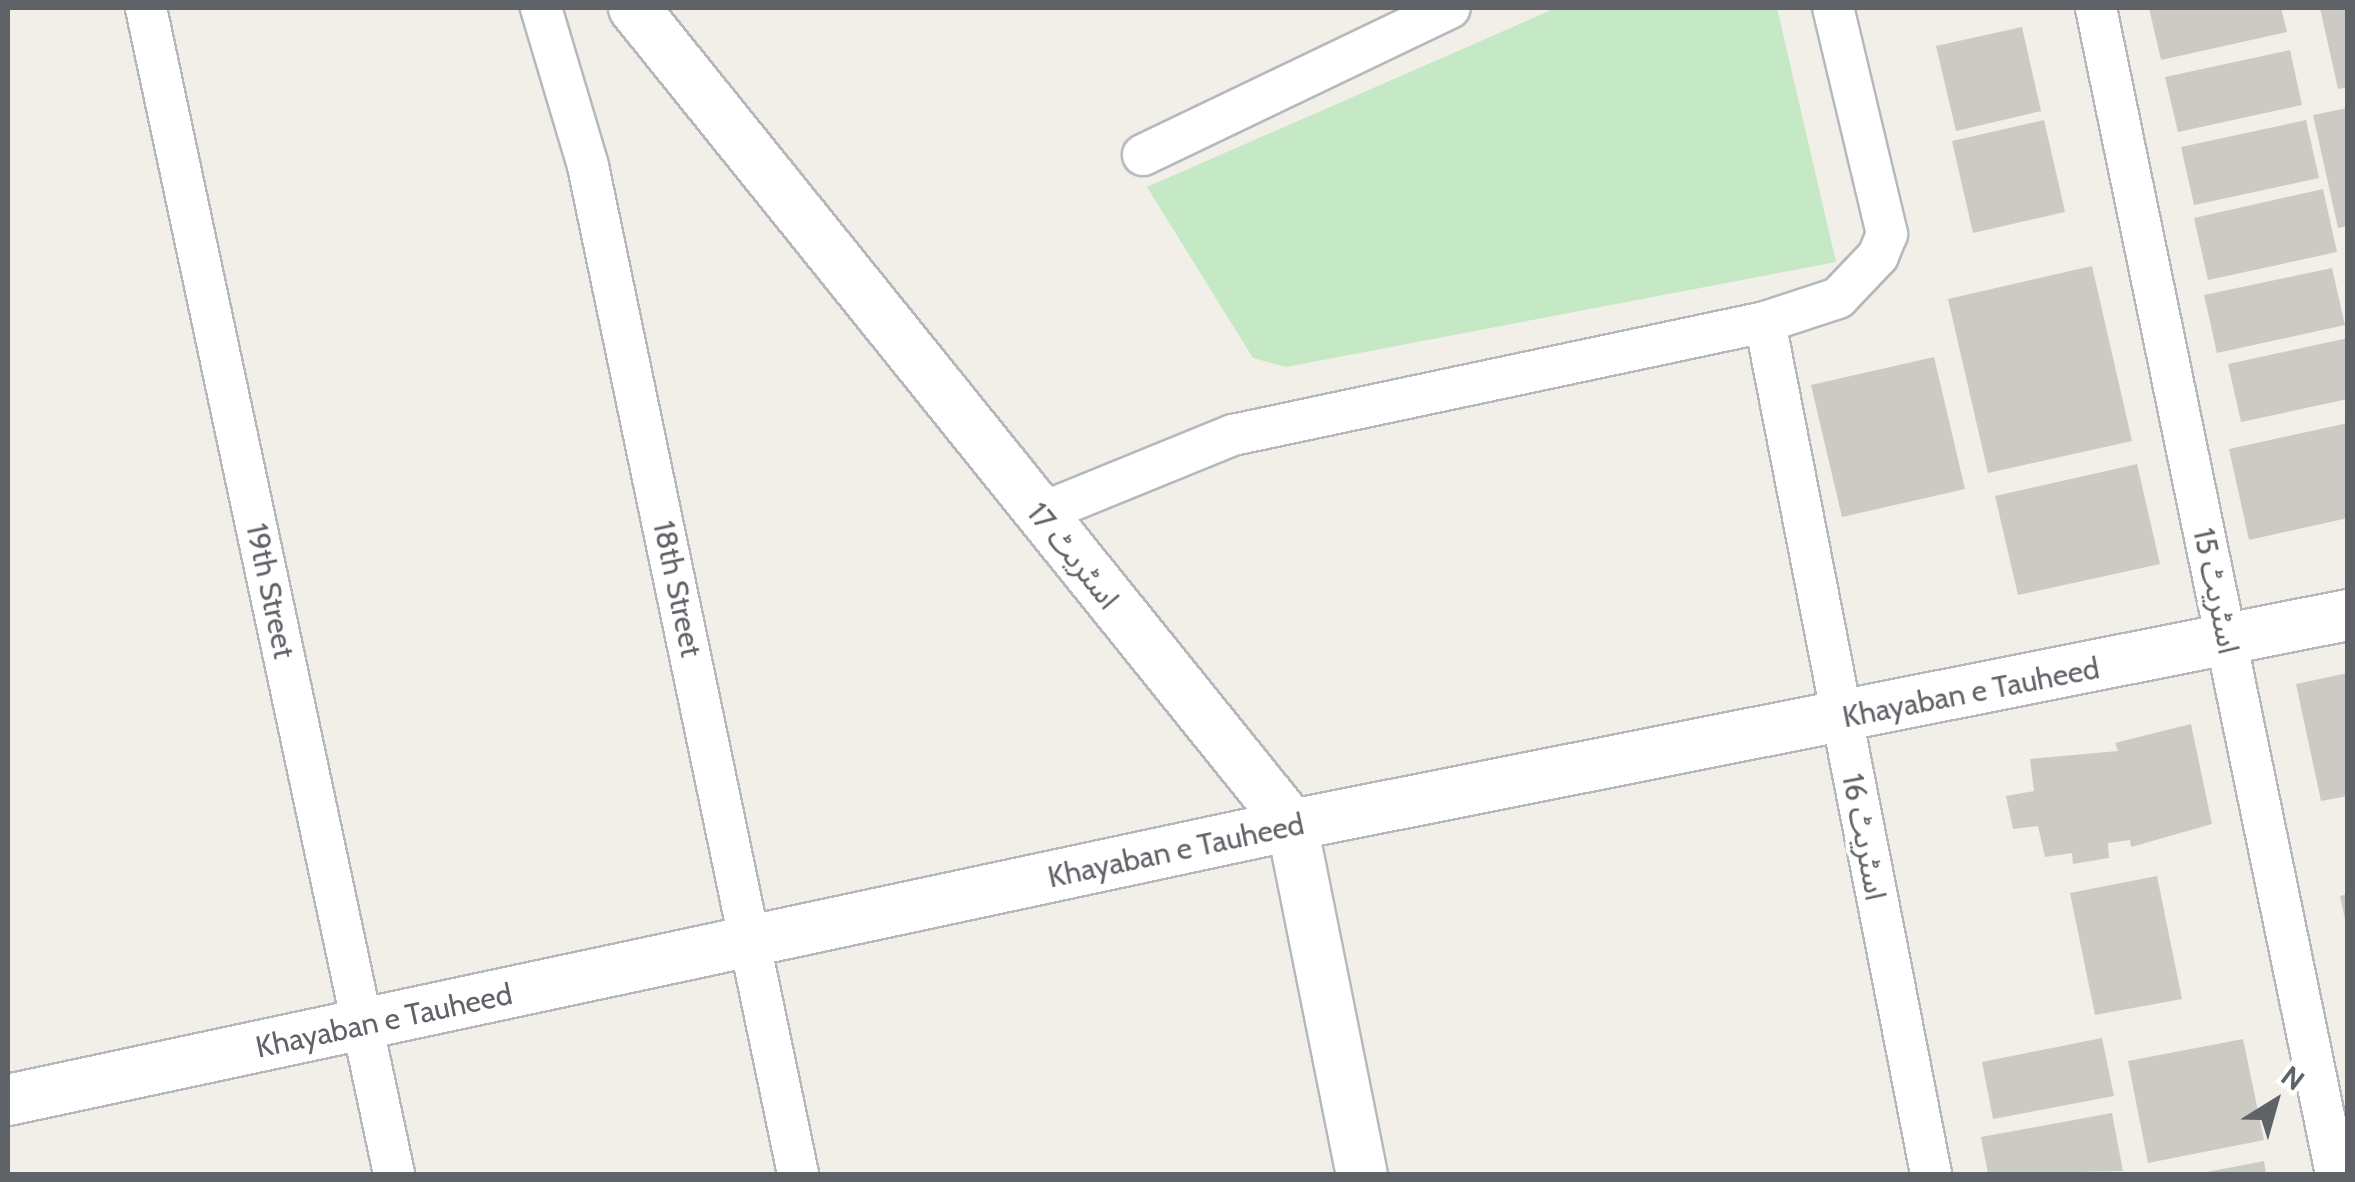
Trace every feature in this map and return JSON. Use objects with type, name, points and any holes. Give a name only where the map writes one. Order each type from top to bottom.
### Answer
[{"type":"street","name":"19th Street","points":[[146,8],[394,1174]]},
{"type":"street","name":"18th Street","points":[[541,8],[588,166],[798,1174]]},
{"type":"street","name":"اسٹریٹ 17","points":[[634,8],[1292,825],[1362,1174]]},
{"type":"street","points":[[1144,155],[1450,8]]},
{"type":"street","points":[[1038,514],[1233,434],[1765,322],[1838,298],[1878,256],[1886,234],[1833,8]]},
{"type":"street","name":"اسٹریٹ 15","points":[[2096,8],[2336,1174]]},
{"type":"street","name":"اسٹریٹ 16","points":[[1765,322],[1931,1174]]},
{"type":"street","name":"Khayaban e Tauheed","points":[[8,1100],[752,945],[1292,825],[1841,719],[2348,615]]},
{"type":"green space","points":[[1556,8],[1777,8],[1836,262],[1286,367],[1253,358],[1147,187]]},
{"type":"building","points":[[2149,8],[2281,8],[2287,32],[2161,60]]},
{"type":"building","points":[[2320,8],[2348,8],[2348,87],[2338,89]]},
{"type":"building","points":[[2022,27],[2041,111],[1956,131],[1936,46]]},
{"type":"building","points":[[2290,50],[2302,105],[2178,132],[2165,77]]},
{"type":"building","points":[[2348,108],[2348,226],[2338,228],[2313,115]]},
{"type":"building","points":[[2044,120],[2065,212],[1973,233],[1952,141]]},
{"type":"building","points":[[2306,120],[2319,178],[2194,205],[2181,147]]},
{"type":"building","points":[[2323,189],[2337,252],[2208,280],[2194,218]]},
{"type":"building","points":[[2092,266],[2132,441],[1988,473],[1948,299]]},
{"type":"building","points":[[2332,268],[2345,325],[2217,353],[2204,295]]},
{"type":"building","points":[[2348,338],[2348,399],[2241,422],[2228,364]]},
{"type":"building","points":[[1934,357],[1965,489],[1842,517],[1811,385]]},
{"type":"building","points":[[2348,423],[2348,518],[2249,540],[2229,449]]},
{"type":"building","points":[[2137,464],[2160,564],[2018,595],[1995,496]]},
{"type":"building","points":[[2348,673],[2348,796],[2321,801],[2296,684]]},
{"type":"building","points":[[2191,724],[2212,824],[2131,847],[2130,840],[2108,843],[2109,858],[2073,864],[2072,853],[2045,857],[2038,826],[2013,829],[2006,796],[2034,791],[2030,759],[2118,751],[2115,743]]},
{"type":"building","points":[[2157,876],[2182,999],[2095,1015],[2070,893]]},
{"type":"building","points":[[2348,894],[2348,924],[2346,924],[2340,896]]},
{"type":"building","points":[[2102,1038],[2114,1096],[1993,1119],[1982,1062]]},
{"type":"building","points":[[2243,1039],[2264,1140],[2148,1163],[2128,1061]]},
{"type":"building","points":[[2112,1113],[2123,1171],[1988,1174],[1981,1137]]},
{"type":"building","points":[[2264,1161],[2266,1174],[2202,1174],[2202,1173]]}]
